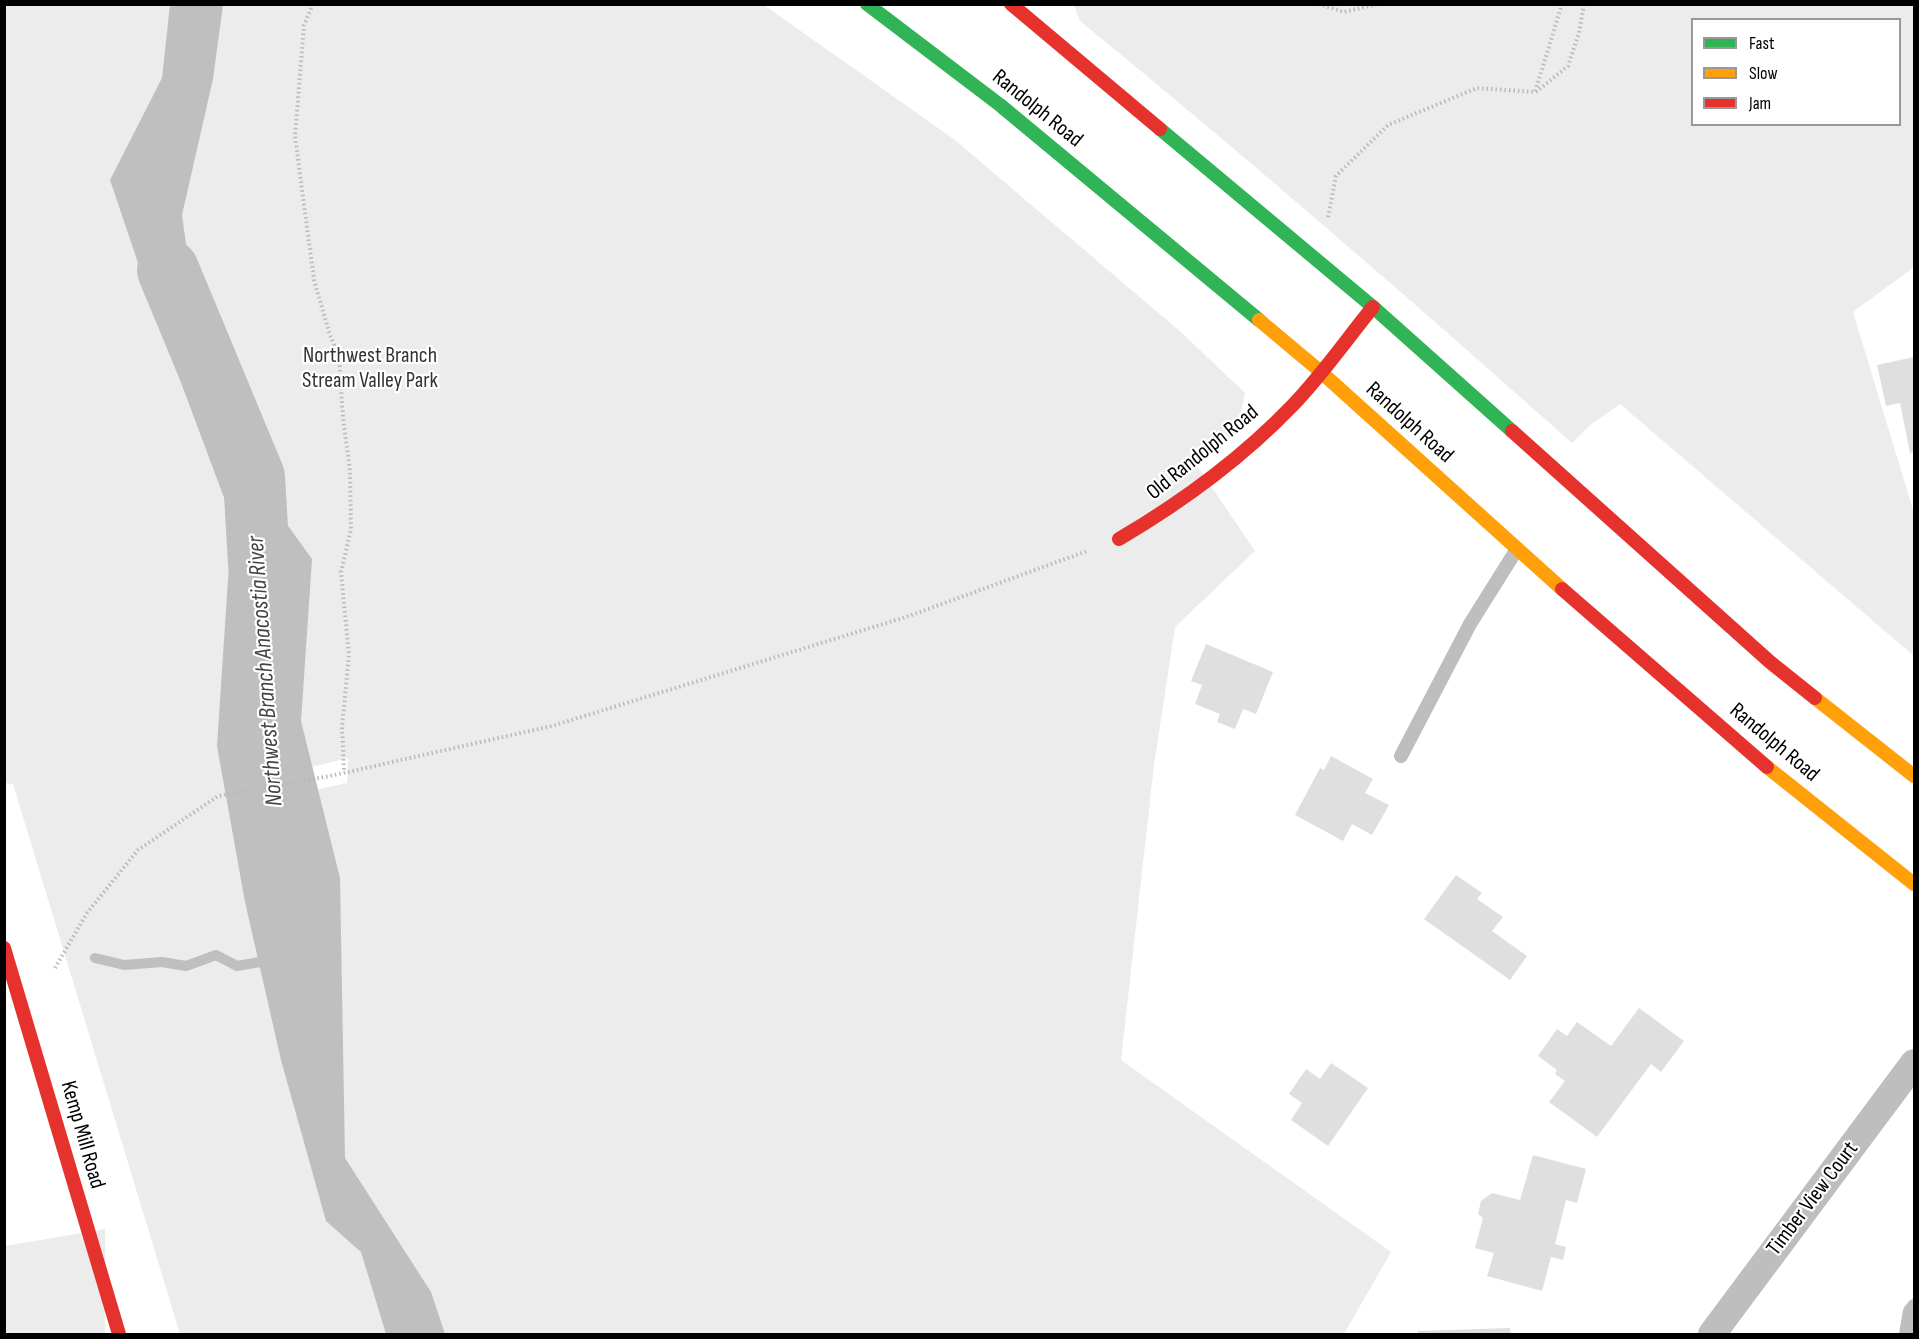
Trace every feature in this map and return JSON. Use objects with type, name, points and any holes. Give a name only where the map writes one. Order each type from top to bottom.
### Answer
[{"type":"main road","name":"Randolph Road","points":[[867,4],[1000,105],[1321,372],[1517,549],[1779,777],[1914,884]]},
{"type":"main road","points":[[1011,4],[1372,306],[1770,662],[1914,776]]},
{"type":"main road","name":"Old Randolph Road","points":[[1119,539],[1163,514],[1245,452],[1294,405],[1372,306]]},
{"type":"main road","name":"Kemp Mill Road","points":[[4,948],[119,1335]]},
{"type":"street","name":"Timber View Court","points":[[1712,1335],[1914,1063]]},
{"type":"lane","points":[[1401,756],[1470,624],[1517,549]]},
{"type":"lane","points":[[1906,1335],[1910,1311],[1914,1306]]},
{"type":"path","points":[[313,4],[304,26],[295,136],[314,280],[339,357],[343,418],[350,470],[351,529],[340,572],[349,656],[342,727],[345,771]]},
{"type":"path","points":[[1319,4],[1344,12],[1378,4]]},
{"type":"path","points":[[1535,92],[1562,4]]},
{"type":"path","points":[[1328,217],[1336,176],[1388,125],[1477,88],[1535,92],[1568,66],[1579,33],[1584,4]]},
{"type":"path","points":[[55,968],[87,914],[138,850],[218,796],[330,776],[552,726],[909,616],[1119,539]]},
{"type":"green space","name":"Northwest Branch Stream Valley Park","points":[[4,5],[764,5],[955,140],[1182,333],[1245,393],[1237,433],[1196,464],[1255,551],[1175,627],[1154,765],[1121,1060],[1391,1252],[1344,1334],[180,1334],[13,784],[5,783]],"holes":[[[348,758],[347,783],[229,809],[233,786]]]},
{"type":"green space","points":[[1074,5],[1914,5],[1914,267],[1853,312],[1914,513],[1914,656],[1620,404],[1589,426],[1572,443],[1205,124],[1080,21]]},
{"type":"green space","points":[[105,1229],[105,1334],[5,1334],[5,1246]]},
{"type":"water","points":[[170,5],[223,5],[213,79],[182,215],[210,418],[312,559],[301,721],[340,878],[345,1158],[431,1292],[445,1334],[386,1334],[361,1252],[326,1221],[281,1060],[245,902],[217,746],[229,564],[226,503],[155,313],[110,180],[162,78]]},
{"type":"building","points":[[1914,357],[1914,452],[1910,453],[1900,403],[1886,406],[1877,365]]},
{"type":"building","points":[[1206,644],[1273,672],[1256,714],[1243,709],[1235,729],[1217,722],[1220,714],[1195,704],[1202,685],[1191,681]]},
{"type":"building","points":[[1331,756],[1373,779],[1365,793],[1389,805],[1372,835],[1352,824],[1343,841],[1295,815],[1320,768],[1324,770]]},
{"type":"building","points":[[1456,875],[1482,893],[1477,899],[1503,917],[1492,931],[1527,956],[1510,980],[1424,919]]},
{"type":"building","points":[[1639,1008],[1684,1041],[1661,1072],[1651,1064],[1597,1137],[1549,1102],[1565,1081],[1555,1074],[1557,1070],[1538,1056],[1557,1029],[1567,1036],[1577,1022],[1611,1046]]},
{"type":"building","points":[[1331,1063],[1368,1088],[1328,1146],[1291,1120],[1302,1103],[1289,1094],[1306,1069],[1320,1079]]},
{"type":"building","points":[[1533,1155],[1586,1169],[1577,1203],[1566,1200],[1555,1244],[1566,1247],[1563,1260],[1551,1257],[1542,1291],[1487,1276],[1494,1253],[1475,1248],[1483,1218],[1478,1214],[1481,1201],[1492,1193],[1520,1200]]},
{"type":"building","points":[[1510,1328],[1511,1334],[1418,1334],[1418,1331]]},
{"type":"waterway","name":"Northwest Branch Anacostia River","points":[[168,270],[254,477],[259,563]]},
{"type":"waterway","points":[[95,958],[124,965],[162,962],[186,966],[216,955],[237,966],[271,960]]},
{"type":"traffic: fast","points":[[867,4],[1000,105],[1259,320]]},
{"type":"traffic: fast","points":[[1160,129],[1373,307],[1512,431]]},
{"type":"traffic: slow","points":[[1259,320],[1321,372],[1562,589]]},
{"type":"traffic: slow","points":[[1815,698],[1914,776]]},
{"type":"traffic: slow","points":[[1767,767],[1914,884]]},
{"type":"traffic: jam","points":[[1011,4],[1160,129]]},
{"type":"traffic: jam","points":[[1119,539],[1188,495],[1231,462],[1273,425],[1324,370],[1373,307]]},
{"type":"traffic: jam","points":[[1512,431],[1770,662],[1815,698]]},
{"type":"traffic: jam","points":[[1562,589],[1767,767]]},
{"type":"traffic: jam","points":[[4,948],[119,1334]]}]
